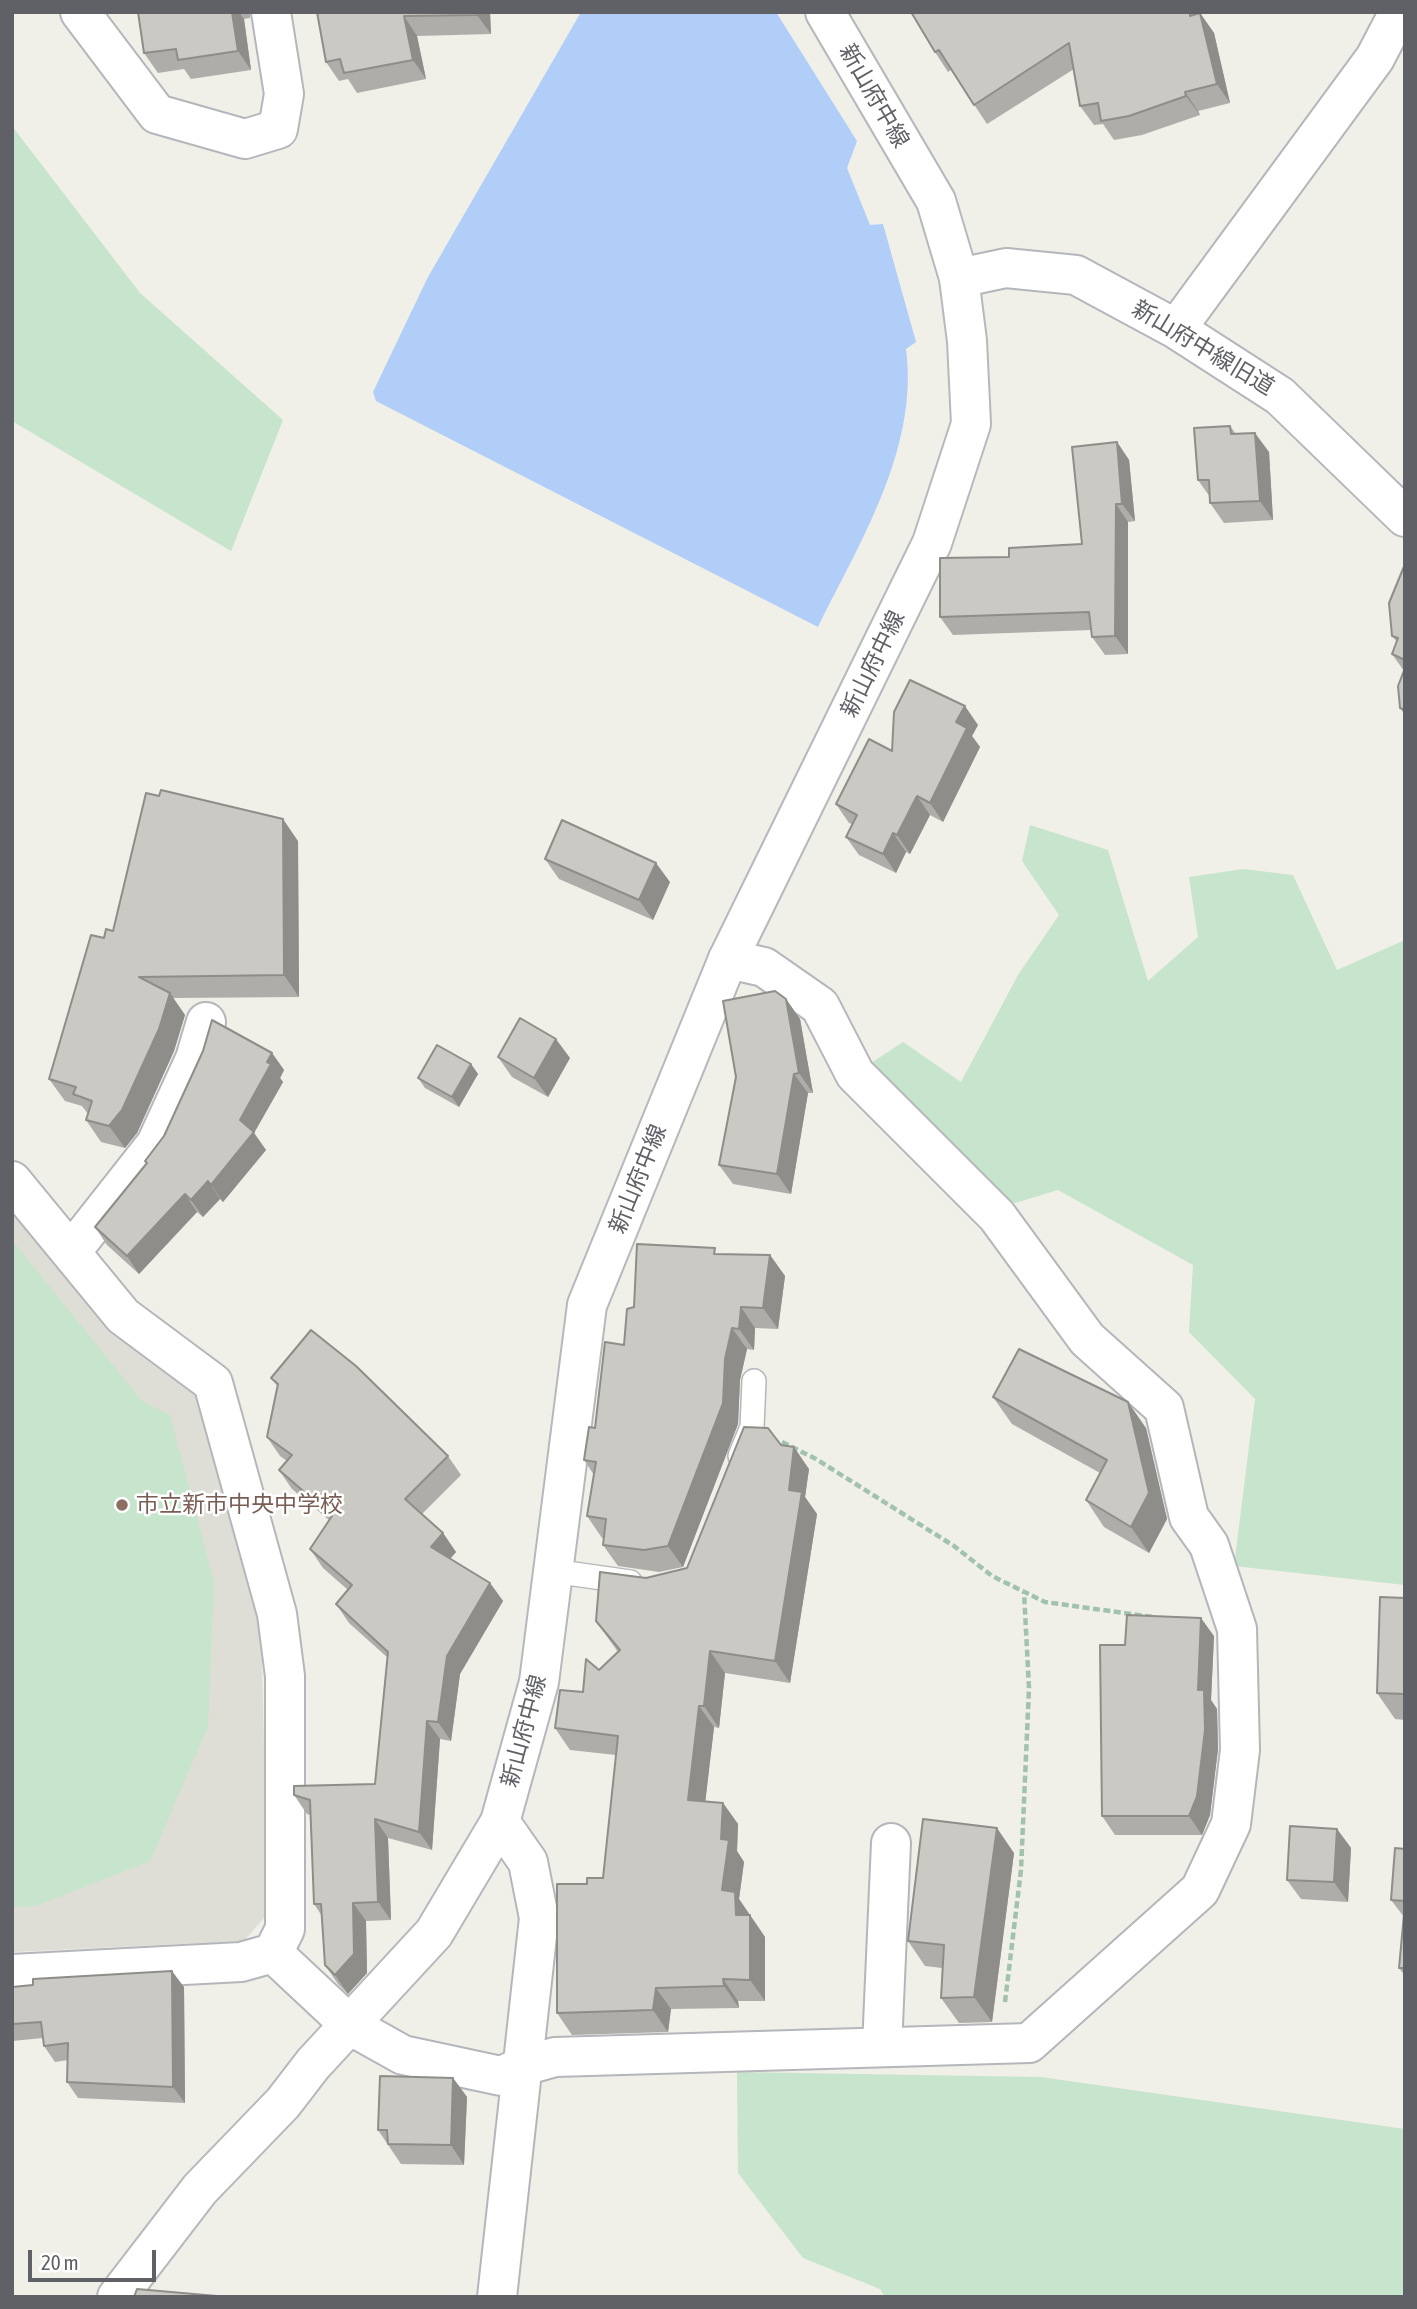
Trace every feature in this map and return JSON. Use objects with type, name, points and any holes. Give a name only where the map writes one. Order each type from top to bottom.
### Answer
[{"type":"street","points":[[80,12],[158,114],[245,139],[278,129],[284,94],[271,12]]},
{"type":"street","name":"新山府中線","points":[[117,2297],[200,2189],[434,1933],[499,1822],[539,1682],[587,1305],[728,959],[932,544],[971,424],[967,341],[960,278],[936,201],[825,12]]},
{"type":"street","points":[[1176,329],[1375,58],[1399,12]]},
{"type":"street","name":"新山府中線旧道","points":[[960,278],[1006,268],[1076,275],[1176,329],[1280,396],[1405,517]]},
{"type":"street","points":[[273,1953],[351,2026],[402,2055],[501,2076],[523,2066],[555,2057],[1029,2043],[1200,1890],[1231,1824],[1240,1750],[1237,1629],[1209,1545],[1189,1517],[1164,1408],[1087,1339],[997,1216],[855,1074],[820,1006],[764,967],[728,959]]},
{"type":"street","points":[[71,1252],[156,1144],[195,1059],[206,1022]]},
{"type":"street","points":[[12,1181],[123,1316],[213,1383],[277,1614],[285,1676],[285,1929],[273,1953],[241,1962],[12,1974]]},
{"type":"street","points":[[497,2297],[539,1918],[528,1862],[499,1822]]},
{"type":"street","points":[[882,2047],[891,1843]]},
{"type":"lane","points":[[733,1474],[752,1427],[754,1381]]},
{"type":"lane","points":[[553,1572],[646,1584]]},
{"type":"path","points":[[752,1427],[816,1460],[954,1546],[992,1576],[1045,1602],[1155,1617]]},
{"type":"path","points":[[999,2044],[1021,1870],[1029,1688],[1024,1592]]},
{"type":"shaded area","name":"市立新市中央中学校","points":[[12,1206],[115,1335],[202,1390],[261,1621],[268,1913],[244,1941],[12,1952]]},
{"type":"green space","points":[[12,126],[140,293],[283,420],[231,551],[12,421]]},
{"type":"green space","points":[[1030,825],[1108,850],[1148,981],[1198,937],[1189,877],[1243,869],[1293,875],[1337,970],[1405,940],[1405,1585],[1234,1566],[1255,1399],[1189,1332],[1193,1265],[1058,1190],[995,1209],[859,1071],[903,1042],[961,1082],[1018,975],[1059,915],[1022,861]]},
{"type":"green space","name":"市立新市中央中学校","points":[[12,1240],[142,1401],[170,1415],[214,1582],[208,1726],[150,1861],[36,1906],[12,1907]]},
{"type":"green space","points":[[737,2072],[1041,2077],[1405,2129],[1405,2297],[885,2297],[880,2289],[803,2258],[738,2173]]},
{"type":"water","points":[[581,12],[776,12],[857,141],[847,168],[870,225],[883,224],[916,342],[906,349],[908,386],[904,422],[883,493],[818,627],[376,401],[373,392],[428,277]]},
{"type":"building","points":[[138,12],[232,12],[238,51],[178,60],[176,49],[144,53]]},
{"type":"building","points":[[317,12],[477,12],[477,15],[404,16],[413,60],[344,73],[340,59],[326,62]]},
{"type":"building","points":[[911,12],[1190,12],[1190,16],[1200,13],[1217,84],[1185,92],[1186,96],[1129,116],[1101,121],[1098,103],[1080,106],[1069,43],[974,105],[939,50],[935,52]]},
{"type":"building","points":[[1230,426],[1231,434],[1255,433],[1260,501],[1210,503],[1209,480],[1198,480],[1194,428]]},
{"type":"building","points":[[1117,442],[1122,504],[1116,504],[1115,636],[1092,637],[1089,612],[940,617],[940,558],[1009,557],[1009,548],[1082,544],[1072,447]]},
{"type":"building","points":[[1405,564],[1405,660],[1392,654],[1398,638],[1392,636],[1389,603]]},
{"type":"building","points":[[1405,668],[1405,710],[1400,708],[1398,686]]},
{"type":"building","points":[[910,680],[965,706],[956,722],[967,728],[930,803],[917,796],[897,835],[893,833],[883,854],[846,837],[857,815],[836,804],[869,739],[892,751],[894,712]]},
{"type":"building","points":[[161,790],[283,819],[284,975],[139,977],[170,993],[159,1029],[122,1110],[109,1126],[86,1120],[92,1101],[73,1094],[76,1087],[49,1079],[91,935],[104,938],[106,929],[113,931],[146,793],[159,796]]},
{"type":"building","points":[[562,820],[656,863],[639,900],[545,859]]},
{"type":"building","points":[[775,991],[786,999],[799,1073],[794,1074],[777,1174],[719,1165],[736,1077],[723,1001]]},
{"type":"building","points":[[520,1018],[556,1039],[534,1078],[498,1057]]},
{"type":"building","points":[[212,1020],[272,1053],[267,1062],[271,1064],[240,1120],[254,1132],[211,1185],[208,1181],[191,1200],[185,1194],[127,1256],[95,1227],[147,1163],[145,1161],[164,1136],[203,1051]]},
{"type":"building","points":[[437,1045],[471,1064],[452,1097],[418,1078]]},
{"type":"building","points":[[637,1244],[715,1248],[714,1254],[770,1255],[763,1308],[741,1307],[739,1329],[732,1328],[725,1359],[723,1403],[668,1546],[644,1550],[603,1545],[606,1519],[587,1516],[596,1462],[584,1460],[589,1427],[595,1428],[605,1342],[624,1345],[627,1309],[634,1307]]},
{"type":"building","points":[[311,1330],[356,1366],[448,1456],[405,1499],[443,1533],[431,1547],[490,1583],[447,1656],[438,1722],[427,1721],[419,1832],[375,1819],[378,1902],[353,1903],[354,1954],[335,1975],[325,1965],[321,1904],[314,1904],[310,1800],[294,1795],[294,1786],[375,1784],[388,1652],[336,1604],[352,1585],[310,1549],[332,1516],[279,1470],[292,1455],[267,1437],[278,1384],[271,1378]]},
{"type":"building","points":[[1019,1349],[1128,1402],[1149,1493],[1131,1527],[1086,1500],[1107,1460],[993,1397]]},
{"type":"building","points":[[744,1427],[768,1428],[781,1445],[794,1447],[789,1490],[802,1492],[775,1661],[710,1651],[704,1706],[699,1706],[688,1800],[723,1803],[721,1839],[729,1840],[722,1890],[735,1892],[736,1915],[750,1915],[750,1980],[723,1979],[724,1986],[656,1988],[653,2010],[557,2013],[557,1884],[587,1884],[587,1878],[603,1878],[618,1736],[555,1728],[560,1690],[583,1692],[586,1659],[599,1670],[620,1650],[596,1621],[600,1572],[646,1578],[687,1568]]},
{"type":"building","points":[[1380,1597],[1405,1598],[1405,1694],[1377,1693]]},
{"type":"building","points":[[1127,1615],[1201,1618],[1198,1690],[1204,1690],[1205,1730],[1197,1796],[1189,1816],[1102,1816],[1100,1645],[1125,1645]]},
{"type":"building","points":[[923,1819],[997,1828],[974,1997],[941,1998],[944,1945],[908,1941]]},
{"type":"building","points":[[1290,1826],[1337,1829],[1334,1882],[1287,1880]]},
{"type":"building","points":[[1395,1848],[1405,1849],[1405,1901],[1391,1900]]},
{"type":"building","points":[[1405,1903],[1405,1968],[1399,1968]]},
{"type":"building","points":[[172,1971],[173,2087],[67,2082],[68,2043],[44,2046],[41,2022],[12,2024],[12,1987],[33,1985],[33,1979]]},
{"type":"building","points":[[380,2076],[453,2078],[451,2145],[388,2144],[387,2130],[378,2130]]},
{"type":"building","points":[[137,2289],[228,2297],[134,2297]]},
{"type":"place","name":"市立新市中央中学校","points":[[122,1505]]}]
